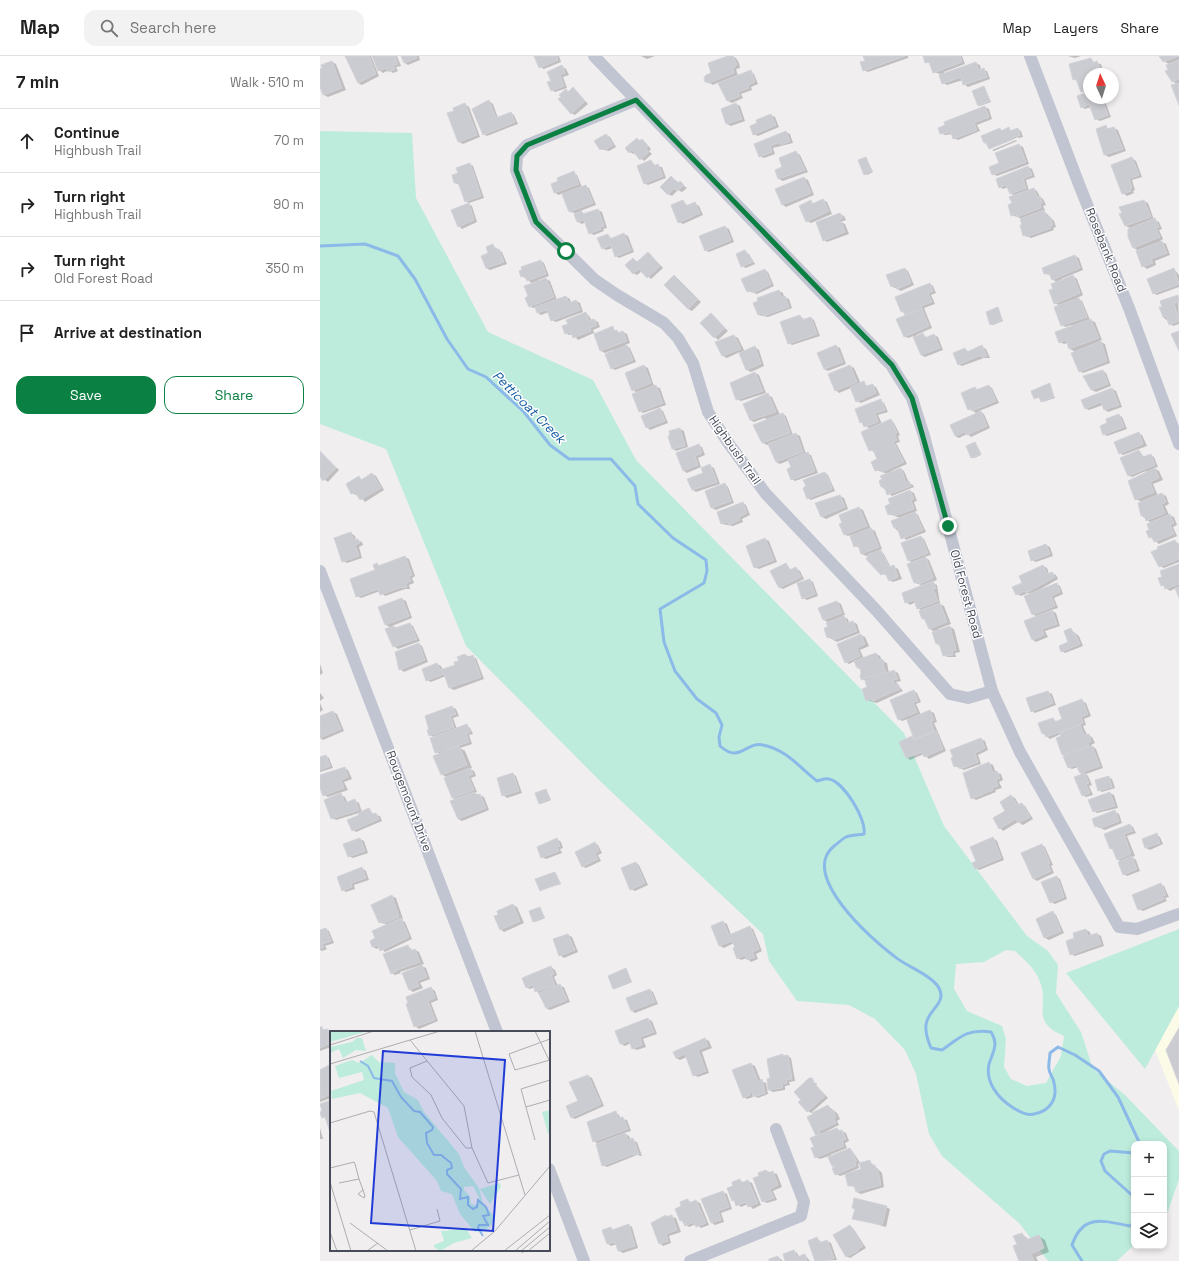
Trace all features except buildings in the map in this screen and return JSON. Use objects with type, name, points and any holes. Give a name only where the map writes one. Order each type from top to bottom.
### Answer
[{"type":"street","name":"Old Forest Road","points":[[594,56],[892,365],[912,398],[926,444],[992,691],[1020,752],[1119,927],[1137,929],[1179,914]]},
{"type":"street","name":"Rosebank Road","points":[[1030,56],[1080,187],[1130,308],[1179,444]]},
{"type":"street","name":"Highbush Trail","points":[[636,100],[527,145],[517,156],[516,170],[536,222],[595,280],[664,323],[678,338],[693,363],[708,412],[729,444],[766,494],[876,610],[950,694],[968,698],[992,691]]},
{"type":"street","name":"Rougemount Drive","points":[[320,571],[497,1031]]},
{"type":"street","points":[[690,1261],[801,1216],[804,1202],[776,1129]]},
{"type":"street","points":[[550,1172],[584,1261]]},
{"type":"shaded area","points":[[1179,1006],[1179,1111],[1155,1050]]},
{"type":"green space","points":[[320,131],[412,133],[416,198],[488,332],[593,380],[636,460],[904,733],[944,826],[1027,936],[1048,951],[1058,965],[1056,993],[1081,1032],[1093,1069],[1125,1095],[1179,1151],[1179,1179],[1167,1212],[1167,1141],[1131,1141],[1131,1248],[1117,1261],[1048,1261],[1019,1223],[942,1156],[929,1134],[916,1074],[905,1050],[875,1019],[849,1005],[797,1001],[769,961],[763,934],[601,782],[466,646],[386,449],[320,424]],"holes":[[[1006,950],[1015,951],[1029,965],[1040,982],[1043,998],[1044,1019],[1047,1025],[1064,1036],[1061,1056],[1046,1083],[1027,1086],[1011,1079],[1004,1067],[1006,1039],[1002,1026],[967,1011],[954,989],[956,964],[984,962]]]},
{"type":"green space","points":[[1179,929],[1179,1006],[1145,1069],[1066,973]]},
{"type":"waterway","name":"Petticoat Creek","points":[[320,246],[365,244],[398,256],[415,279],[447,339],[468,369],[486,377],[524,412],[550,445],[569,459],[611,459],[635,486],[638,504],[673,538],[706,560],[707,571],[704,583],[660,609],[664,642],[675,671],[697,699],[716,713],[722,725],[719,737],[720,746],[733,753],[738,753],[757,745],[771,747],[786,755],[817,781],[828,779],[835,782],[853,802],[862,820],[864,834],[846,837],[834,846],[826,858],[825,873],[842,906],[870,936],[899,960],[922,973],[937,985],[941,997],[937,1006],[927,1019],[926,1025],[926,1034],[931,1048],[942,1050],[964,1035],[976,1031],[991,1032],[995,1040],[994,1052],[988,1071],[991,1083],[1002,1099],[1014,1109],[1026,1114],[1032,1114],[1044,1110],[1052,1103],[1054,1099],[1054,1081],[1049,1071],[1049,1063],[1050,1053],[1058,1047],[1075,1055],[1099,1071],[1118,1097],[1139,1141]]},
{"type":"waterway","name":"Petticoat Creek","points":[[1131,1153],[1110,1151],[1104,1154],[1101,1161],[1105,1171],[1131,1194]]},
{"type":"waterway","name":"Petticoat Creek","points":[[1082,1261],[1072,1245],[1082,1228],[1088,1224],[1103,1221],[1131,1225]]},
{"type":"route","points":[[566,251],[536,222],[516,170],[517,156],[527,145],[636,100],[892,365],[912,398],[924,436],[948,526]]}]
